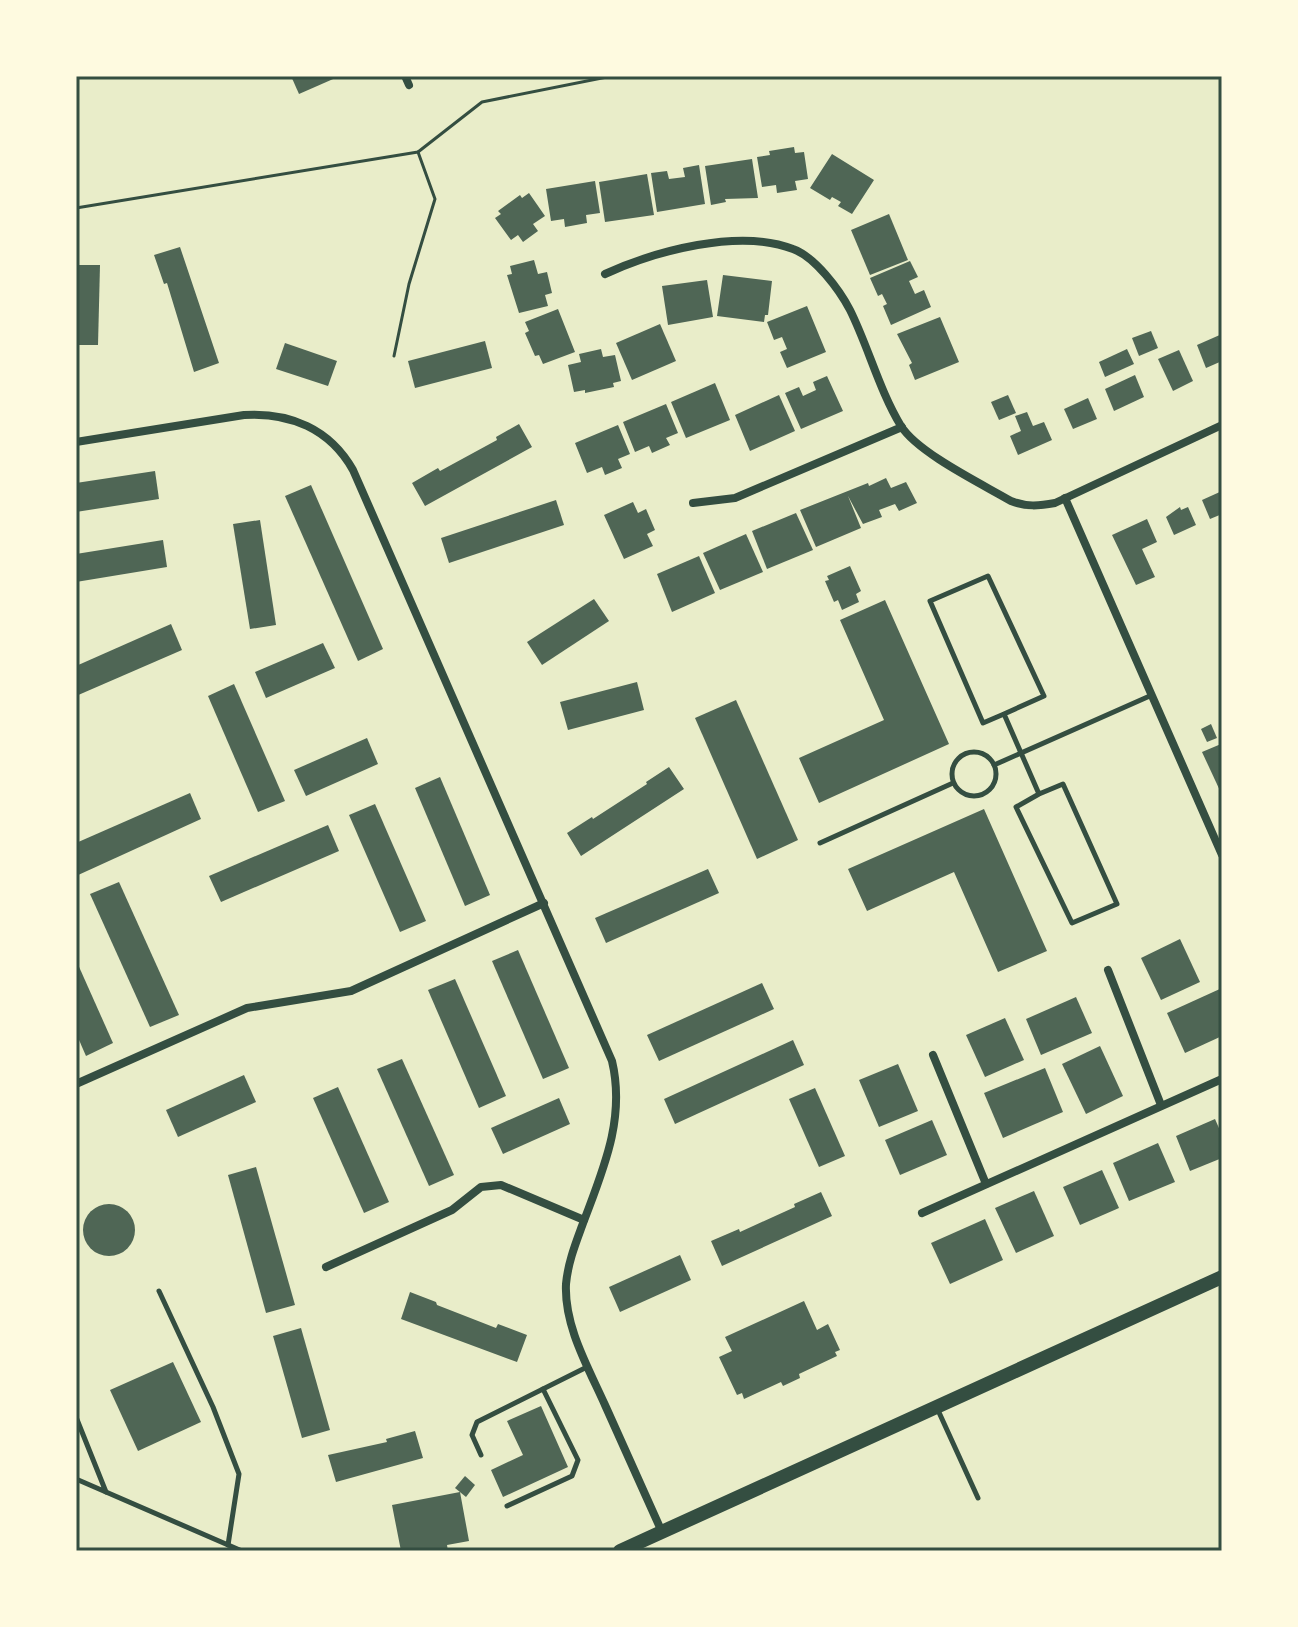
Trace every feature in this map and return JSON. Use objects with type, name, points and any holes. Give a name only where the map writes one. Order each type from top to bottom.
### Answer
[{"type":"main road","points":[[620,1551],[1222,1277]]},
{"type":"street","points":[[605,274],[674,248],[758,240],[795,249],[830,279],[849,308],[902,427],[931,453],[1011,501],[1038,506],[1055,503],[1222,425]]},
{"type":"street","points":[[76,442],[267,414],[289,418],[319,432],[340,451],[356,476],[604,1039],[615,1076],[617,1108],[614,1131],[571,1256],[566,1289],[570,1321],[662,1532]]},
{"type":"street","points":[[693,503],[735,498],[902,427]]},
{"type":"street","points":[[1065,498],[1222,853]]},
{"type":"street","points":[[76,1084],[247,1008],[351,991],[544,903]]},
{"type":"street","points":[[1108,970],[1161,1105]]},
{"type":"street","points":[[933,1055],[986,1184]]},
{"type":"street","points":[[922,1213],[1222,1079]]},
{"type":"street","points":[[326,1267],[452,1210],[481,1187],[490,1184],[501,1185],[584,1220]]},
{"type":"lane","points":[[988,576],[1044,696],[1004,714],[983,723],[930,601],[988,576]]},
{"type":"lane","points":[[994,765],[1152,695]]},
{"type":"lane","points":[[1004,714],[1039,794]]},
{"type":"lane","points":[[968,752],[983,754],[994,765],[996,780],[993,787],[981,796],[960,793],[953,783],[952,767],[968,752]]},
{"type":"lane","points":[[820,843],[953,783]]},
{"type":"lane","points":[[1063,784],[1117,904],[1072,923],[1016,807],[1039,794],[1063,784]]},
{"type":"lane","points":[[159,1291],[213,1407],[239,1474],[228,1545]]},
{"type":"lane","points":[[481,1455],[472,1435],[477,1422],[588,1366]]},
{"type":"lane","points":[[507,1506],[572,1476],[578,1460],[543,1389]]},
{"type":"lane","points":[[937,1407],[978,1498]]},
{"type":"lane","points":[[76,1417],[106,1492]]},
{"type":"lane","points":[[76,1479],[242,1551]]},
{"type":"path","points":[[76,208],[418,152],[482,102],[612,76]]},
{"type":"path","points":[[394,356],[412,271],[435,199],[418,152]]},
{"type":"building","points":[[291,76],[340,76],[299,94]]},
{"type":"building","points":[[794,147],[795,153],[804,152],[808,179],[795,181],[797,190],[777,193],[776,185],[762,187],[757,157],[770,155],[769,151]]},
{"type":"building","points":[[832,154],[874,180],[852,214],[838,206],[841,202],[832,197],[830,200],[810,188]]},
{"type":"building","points":[[752,159],[758,198],[725,199],[726,202],[711,205],[705,166]]},
{"type":"building","points":[[699,165],[705,204],[657,212],[651,173],[667,171],[669,179],[685,177],[683,168]]},
{"type":"building","points":[[647,174],[654,215],[605,222],[599,182]]},
{"type":"building","points":[[595,181],[600,213],[586,215],[587,223],[565,227],[564,219],[551,221],[546,189]]},
{"type":"building","points":[[529,193],[545,216],[533,224],[538,231],[523,242],[518,235],[511,240],[495,218],[501,214],[498,211],[520,195],[522,198]]},
{"type":"building","points":[[889,214],[908,260],[870,275],[851,230]]},
{"type":"building","points":[[180,247],[219,363],[194,372],[167,283],[164,284],[154,255]]},
{"type":"building","points":[[534,260],[538,274],[547,272],[552,293],[545,295],[548,306],[519,313],[507,275],[512,274],[510,266]]},
{"type":"building","points":[[910,261],[918,277],[909,281],[915,294],[924,290],[931,307],[891,325],[883,306],[887,304],[882,294],[878,296],[870,278]]},
{"type":"building","points":[[76,265],[100,265],[98,345],[76,345]]},
{"type":"building","points":[[723,275],[772,281],[768,315],[765,315],[764,322],[717,316]]},
{"type":"building","points":[[707,280],[713,317],[668,325],[662,286]]},
{"type":"building","points":[[807,306],[826,352],[787,368],[780,352],[787,349],[782,337],[774,340],[767,322]]},
{"type":"building","points":[[558,309],[575,352],[543,364],[539,355],[535,356],[525,333],[529,331],[525,322]]},
{"type":"building","points":[[940,317],[959,362],[915,380],[909,365],[912,363],[897,334]]},
{"type":"building","points":[[660,324],[676,361],[632,380],[616,343]]},
{"type":"building","points":[[1151,331],[1158,348],[1139,356],[1132,338]]},
{"type":"building","points":[[1222,334],[1222,361],[1206,368],[1197,345]]},
{"type":"building","points":[[485,341],[492,368],[415,388],[408,361]]},
{"type":"building","points":[[285,343],[337,361],[328,386],[276,369]]},
{"type":"building","points":[[601,349],[603,357],[615,355],[621,381],[613,383],[614,387],[574,392],[568,365],[581,362],[579,354]]},
{"type":"building","points":[[1127,349],[1134,364],[1105,377],[1099,362]]},
{"type":"building","points":[[1179,350],[1193,381],[1173,391],[1158,359]]},
{"type":"building","points":[[1135,375],[1144,397],[1114,411],[1105,389]]},
{"type":"building","points":[[827,376],[843,411],[801,429],[785,393],[799,387],[803,396],[816,390],[813,382]]},
{"type":"building","points":[[715,383],[730,420],[686,438],[671,402]]},
{"type":"building","points":[[779,395],[795,431],[750,451],[735,415]]},
{"type":"building","points":[[1008,395],[1016,413],[999,420],[991,402]]},
{"type":"building","points":[[1088,398],[1097,419],[1073,429],[1064,409]]},
{"type":"building","points":[[666,404],[678,433],[666,438],[670,445],[652,453],[649,446],[635,452],[623,422]]},
{"type":"building","points":[[1027,412],[1033,426],[1044,422],[1052,440],[1018,455],[1010,436],[1021,431],[1015,416]]},
{"type":"building","points":[[519,424],[532,447],[425,506],[412,483],[497,440],[496,437]]},
{"type":"building","points":[[618,425],[630,454],[618,459],[622,468],[605,475],[602,467],[587,473],[575,443]]},
{"type":"building","points":[[155,471],[159,499],[76,512],[76,483]]},
{"type":"building","points":[[886,478],[891,488],[906,482],[917,503],[899,511],[895,504],[879,510],[882,517],[863,524],[848,496],[861,528],[816,547],[800,510]]},
{"type":"building","points":[[311,485],[383,649],[358,661],[285,496]]},
{"type":"building","points":[[1222,491],[1222,514],[1210,519],[1202,500]]},
{"type":"building","points":[[556,500],[564,525],[449,563],[441,538]]},
{"type":"building","points":[[633,502],[638,513],[646,509],[655,530],[647,534],[653,546],[624,559],[604,515]]},
{"type":"building","points":[[1180,507],[1181,510],[1188,507],[1196,525],[1174,535],[1166,517]]},
{"type":"building","points":[[796,513],[813,550],[767,569],[752,531]]},
{"type":"building","points":[[1147,519],[1157,542],[1142,549],[1155,577],[1136,585],[1112,535]]},
{"type":"building","points":[[260,520],[276,625],[250,629],[233,524]]},
{"type":"building","points":[[746,534],[763,572],[720,590],[703,553]]},
{"type":"building","points":[[163,540],[167,567],[76,582],[76,554]]},
{"type":"building","points":[[699,556],[715,593],[672,612],[657,574]]},
{"type":"building","points":[[850,566],[861,591],[856,594],[859,602],[842,610],[838,600],[834,602],[825,581],[829,580],[827,576]]},
{"type":"building","points":[[594,599],[609,621],[542,665],[527,642]]},
{"type":"building","points":[[885,600],[949,744],[819,803],[799,758],[884,720],[840,620]]},
{"type":"building","points":[[171,624],[182,650],[76,696],[76,666]]},
{"type":"building","points":[[323,643],[335,668],[266,698],[255,672]]},
{"type":"building","points":[[637,682],[644,710],[568,730],[560,702]]},
{"type":"building","points":[[234,684],[285,801],[258,812],[208,696]]},
{"type":"building","points":[[736,700],[798,840],[757,859],[695,718]]},
{"type":"building","points":[[1211,724],[1217,738],[1207,742],[1201,729]]},
{"type":"building","points":[[367,738],[378,764],[306,796],[294,770]]},
{"type":"building","points":[[1222,746],[1222,795],[1202,752]]},
{"type":"building","points":[[669,767],[684,789],[581,856],[567,833]]},
{"type":"building","points":[[440,777],[490,895],[465,906],[415,788]]},
{"type":"building","points":[[190,793],[201,819],[76,876],[76,843]]},
{"type":"building","points":[[375,804],[426,921],[400,932],[349,815]]},
{"type":"building","points":[[984,809],[1047,951],[998,972],[954,872],[867,911],[848,869]]},
{"type":"building","points":[[328,825],[339,851],[221,902],[209,876]]},
{"type":"building","points":[[708,869],[719,893],[606,943],[595,918]]},
{"type":"building","points":[[119,882],[179,1015],[150,1027],[90,894]]},
{"type":"building","points":[[1180,939],[1200,982],[1161,1000],[1141,958]]},
{"type":"building","points":[[518,950],[569,1068],[543,1079],[492,961]]},
{"type":"building","points":[[76,960],[113,1043],[86,1056],[76,1033]]},
{"type":"building","points":[[455,979],[506,1096],[479,1108],[428,990]]},
{"type":"building","points":[[762,983],[774,1009],[659,1061],[647,1035]]},
{"type":"building","points":[[1222,988],[1222,1036],[1185,1053],[1167,1013]]},
{"type":"building","points":[[1076,997],[1092,1033],[1041,1055],[1026,1019]]},
{"type":"building","points":[[1005,1018],[1024,1060],[985,1077],[966,1035]]},
{"type":"building","points":[[793,1040],[804,1065],[675,1124],[664,1099]]},
{"type":"building","points":[[1100,1046],[1123,1096],[1086,1114],[1062,1064]]},
{"type":"building","points":[[402,1059],[454,1175],[429,1186],[377,1069]]},
{"type":"building","points":[[898,1064],[918,1111],[879,1127],[859,1080]]},
{"type":"building","points":[[1045,1068],[1063,1112],[1003,1138],[984,1093]]},
{"type":"building","points":[[244,1075],[256,1102],[178,1137],[166,1110]]},
{"type":"building","points":[[338,1087],[389,1202],[364,1213],[313,1098]]},
{"type":"building","points":[[815,1088],[845,1156],[819,1167],[789,1099]]},
{"type":"building","points":[[559,1098],[570,1124],[503,1154],[491,1128]]},
{"type":"building","points":[[1215,1119],[1222,1135],[1222,1158],[1190,1171],[1176,1136]]},
{"type":"building","points":[[932,1120],[947,1155],[900,1175],[885,1140]]},
{"type":"building","points":[[1158,1143],[1175,1182],[1129,1201],[1113,1163]]},
{"type":"building","points":[[256,1167],[295,1305],[266,1313],[228,1175]]},
{"type":"building","points":[[1102,1170],[1119,1208],[1080,1225],[1063,1187]]},
{"type":"building","points":[[1034,1191],[1054,1236],[1016,1253],[995,1208]]},
{"type":"building","points":[[821,1192],[832,1216],[722,1266],[711,1241],[739,1229],[740,1232]]},
{"type":"building","points":[[109,1204],[127,1212],[135,1230],[127,1248],[109,1256],[91,1248],[83,1230],[91,1212]]},
{"type":"building","points":[[985,1219],[1003,1260],[950,1284],[931,1243]]},
{"type":"building","points":[[680,1255],[691,1280],[620,1312],[609,1287]]},
{"type":"building","points":[[410,1292],[496,1328],[498,1324],[527,1335],[517,1362],[401,1319]]},
{"type":"building","points":[[804,1301],[817,1330],[828,1324],[840,1350],[835,1352],[837,1356],[799,1374],[800,1378],[783,1386],[781,1382],[744,1399],[742,1393],[737,1395],[719,1357],[732,1351],[725,1337]]},
{"type":"building","points":[[301,1328],[330,1430],[302,1438],[273,1336]]},
{"type":"building","points":[[173,1362],[201,1422],[138,1451],[110,1390]]},
{"type":"building","points":[[541,1406],[568,1467],[503,1497],[491,1470],[523,1455],[507,1421]]},
{"type":"building","points":[[415,1431],[423,1458],[336,1482],[328,1455],[387,1442],[386,1439]]},
{"type":"building","points":[[465,1476],[475,1485],[466,1497],[455,1488]]},
{"type":"building","points":[[460,1492],[469,1541],[447,1545],[448,1551],[401,1551],[392,1505]]}]
